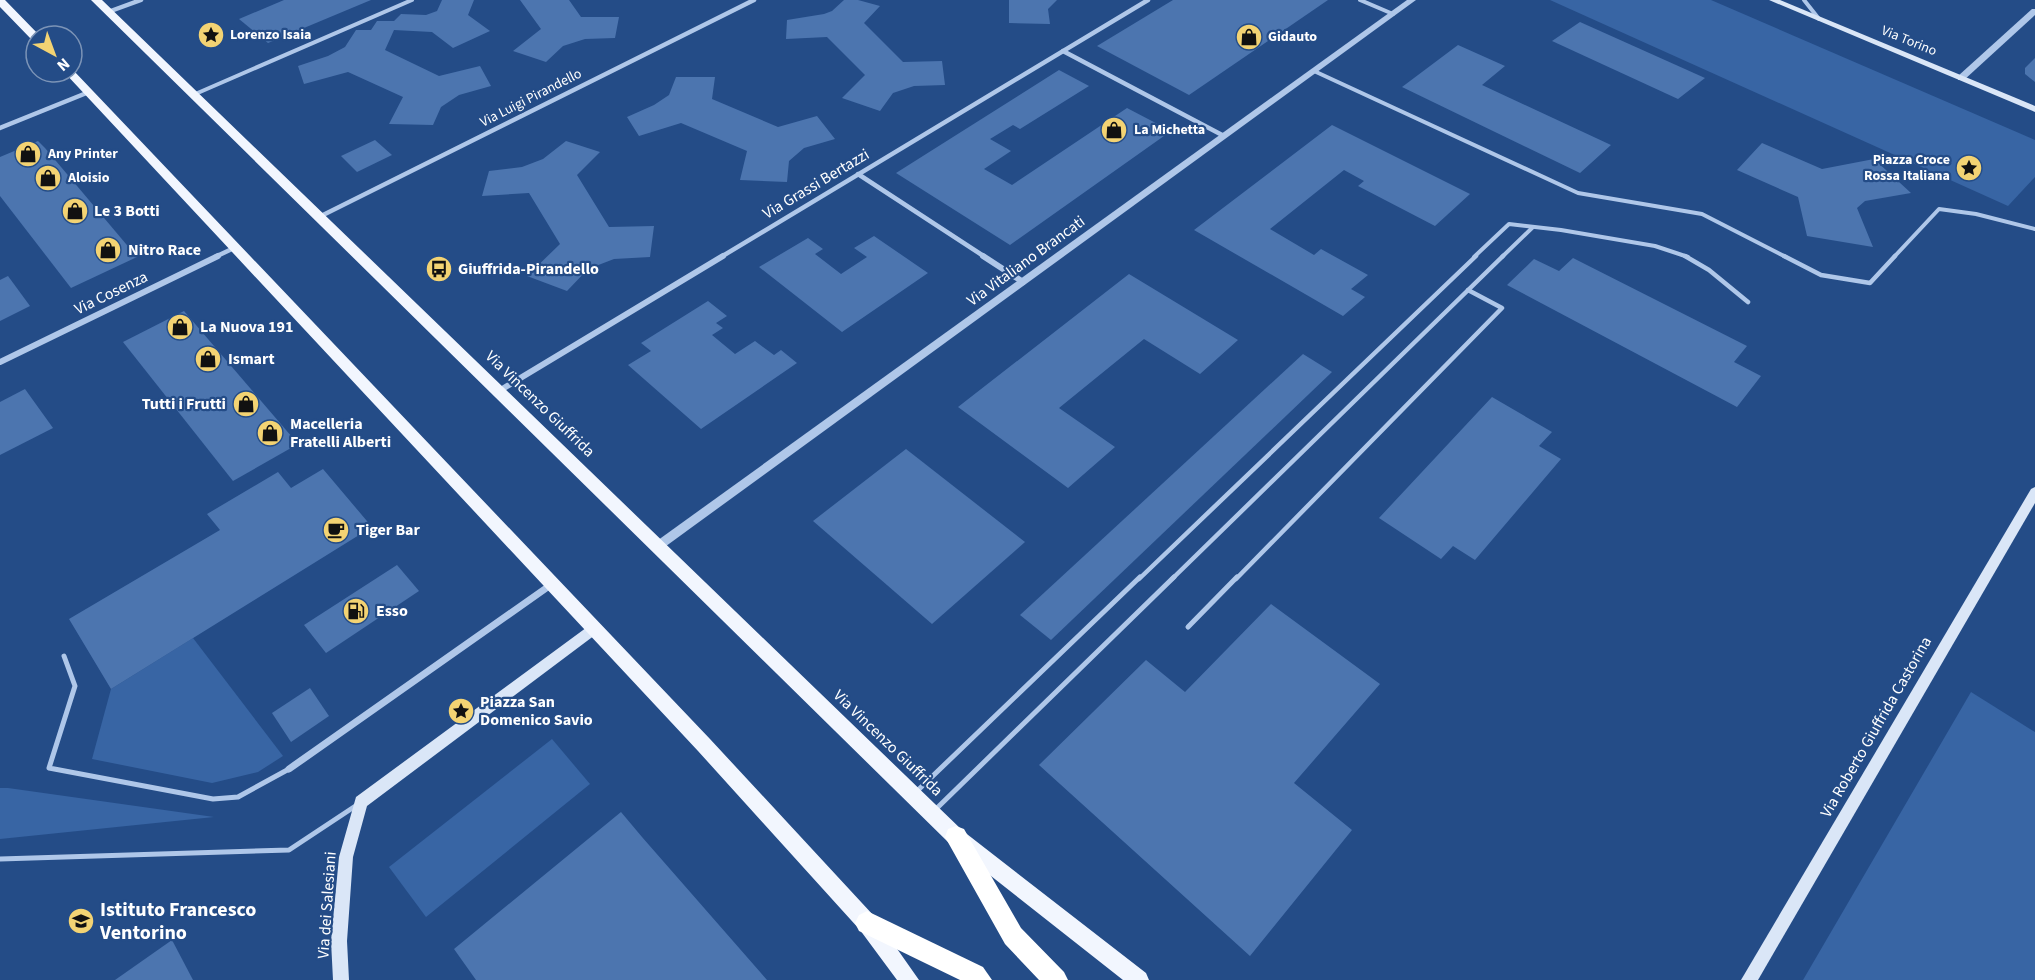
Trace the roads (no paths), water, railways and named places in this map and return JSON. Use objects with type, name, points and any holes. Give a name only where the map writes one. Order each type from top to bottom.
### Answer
[{"type":"highway","points":[[956,837],[1013,936],[1056,980]]},
{"type":"highway","points":[[867,923],[975,975],[980,980]]},
{"type":"main road","name":"Via Vincenzo Giuffrida","points":[[96,0],[956,837],[1124,973],[1139,980]]},
{"type":"main road","name":"Via Torino","points":[[1773,0],[2035,109]]},
{"type":"main road","points":[[0,1],[24,26]]},
{"type":"main road","points":[[81,84],[553,583],[867,923],[909,980]]},
{"type":"main road","name":"Via Roberto Giuffrida Castorina","points":[[1749,980],[2035,492]]},
{"type":"main road","points":[[361,802],[594,628]]},
{"type":"main road","name":"Via dei Salesiani","points":[[341,980],[339,941],[346,857],[361,802]]},
{"type":"street","points":[[108,12],[141,0]]},
{"type":"street","name":"Via Luigi Pirandello","points":[[320,217],[754,0]]},
{"type":"street","name":"Via Grassi Bertazzi","points":[[498,391],[1148,0]]},
{"type":"street","name":"Via Vitaliano Brancati","points":[[658,546],[1412,0]]},
{"type":"street","points":[[1961,78],[2035,11]]},
{"type":"street","points":[[1064,51],[1224,136]]},
{"type":"street","points":[[0,128],[89,92]]},
{"type":"street","points":[[858,174],[1023,282]]},
{"type":"street","name":"Via Cosenza","points":[[0,362],[234,248]]},
{"type":"street","points":[[289,769],[553,583]]},
{"type":"lane","points":[[193,94],[412,0]]},
{"type":"lane","points":[[1360,0],[1393,14]]},
{"type":"lane","points":[[1804,0],[1819,19]]},
{"type":"lane","points":[[1314,71],[1578,193],[1702,214],[1821,274],[1870,283],[1939,209],[1976,214],[2035,229]]},
{"type":"lane","points":[[913,795],[1509,224],[1655,246],[1684,255],[1709,270],[1748,302]]},
{"type":"lane","points":[[932,813],[1534,227]]},
{"type":"lane","points":[[1188,627],[1502,309],[1468,290]]},
{"type":"lane","points":[[64,656],[75,686],[49,768],[213,799],[238,796],[289,769]]},
{"type":"lane","points":[[0,859],[289,850],[361,802]]},
{"type":"place","name":"Lorenzo Isaia","points":[[211,35]]},
{"type":"place","name":"Gidauto","points":[[1249,37]]},
{"type":"place","name":"La Michetta","points":[[1114,130]]},
{"type":"place","name":"Any Printer","points":[[28,154]]},
{"type":"place","name":"Piazza Croce Rossa Italiana","points":[[1969,168]]},
{"type":"place","name":"Aloisio","points":[[48,178]]},
{"type":"place","name":"Le 3 Botti","points":[[75,211]]},
{"type":"place","name":"Nitro Race","points":[[108,250]]},
{"type":"place","name":"Giuffrida-Pirandello","points":[[439,269]]},
{"type":"place","name":"La Nuova 191","points":[[180,327]]},
{"type":"place","name":"Ismart","points":[[208,359]]},
{"type":"place","name":"Tutti i Frutti","points":[[246,404]]},
{"type":"place","name":"Macelleria Fratelli Alberti","points":[[270,433]]},
{"type":"place","name":"Tiger Bar","points":[[336,530]]},
{"type":"place","name":"Esso","points":[[356,611]]},
{"type":"place","name":"Piazza San Domenico Savio","points":[[461,711]]},
{"type":"place","name":"Istituto Francesco Ventorino","points":[[81,921]]}]
